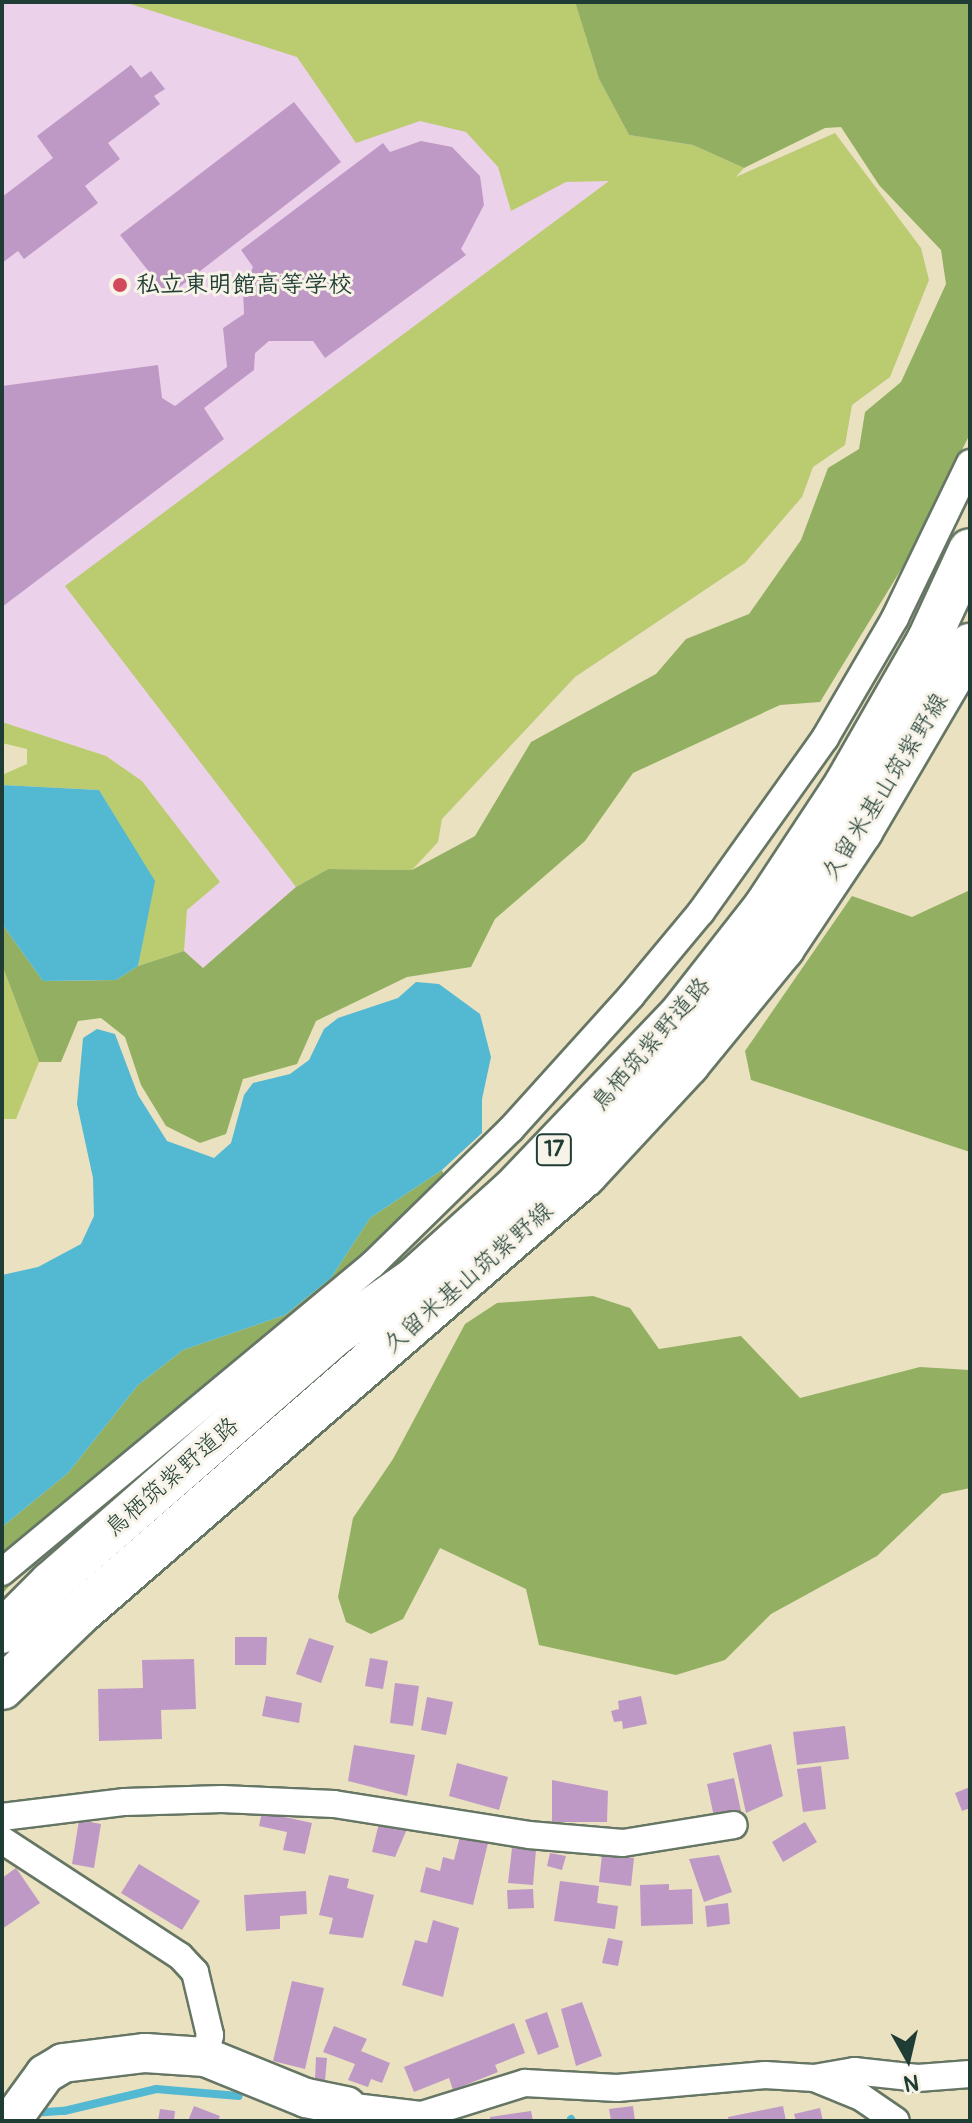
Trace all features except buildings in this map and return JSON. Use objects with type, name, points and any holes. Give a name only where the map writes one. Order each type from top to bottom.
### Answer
[{"type":"main road","name":"鳥栖筑紫野道路","points":[[2,1632],[51,1583],[337,1333],[413,1280],[513,1190],[672,1024],[765,907],[846,784],[928,641],[970,550]]},
{"type":"main road","name":"久留米基山筑紫野線","points":[[2,1688],[80,1613],[585,1175],[688,1064],[783,948],[861,831],[970,645]]},
{"type":"street","points":[[2,1572],[372,1265],[511,1129],[631,996],[738,862],[825,738],[895,618],[970,463]]},
{"type":"street","points":[[2,1817],[125,1802],[222,1799],[334,1804],[529,1835],[623,1843],[734,1825]]},
{"type":"street","points":[[2,1840],[180,1956],[195,1972],[210,2035],[205,2057]]},
{"type":"street","points":[[18,2110],[45,2074],[87,2057],[205,2057],[344,2113],[422,2115],[525,2083],[617,2088],[765,2075],[814,2078],[854,2071],[918,2078],[970,2074]]},
{"type":"street","points":[[814,2078],[861,2097],[896,2121]]},
{"type":"shaded area","points":[[2,2],[520,2],[733,178],[835,133],[921,248],[929,280],[890,377],[852,405],[845,445],[813,467],[802,497],[745,563],[575,677],[442,819],[438,842],[328,869],[296,887],[203,968],[184,951],[187,910],[219,882],[142,781],[106,756],[2,722]]},
{"type":"green space","points":[[124,2],[575,2],[599,79],[629,135],[693,145],[744,168],[736,177],[835,133],[921,248],[929,280],[890,377],[852,405],[845,445],[813,467],[802,497],[745,563],[575,677],[442,819],[438,842],[412,870],[328,869],[296,887],[65,586],[609,181],[566,182],[511,211],[498,167],[466,132],[420,121],[356,143],[297,57]]},
{"type":"green space","points":[[575,2],[970,2],[970,434],[902,568],[820,702],[780,705],[633,773],[585,841],[495,919],[471,967],[407,977],[316,1021],[297,1064],[243,1079],[226,1134],[200,1143],[166,1126],[141,1085],[125,1037],[101,1018],[78,1021],[61,1062],[39,1062],[2,965],[2,924],[43,981],[116,980],[138,966],[184,951],[203,968],[296,887],[328,869],[412,870],[475,836],[531,742],[656,674],[686,639],[749,614],[801,540],[828,468],[859,449],[865,412],[901,382],[946,284],[941,250],[879,185],[841,127],[825,128],[744,168],[693,145],[629,135],[599,79]]},
{"type":"green space","points":[[2,722],[106,756],[142,781],[220,882],[187,910],[184,951],[138,966],[154,881],[99,790],[2,785],[2,775],[27,764],[27,749],[2,743]]},
{"type":"green space","points":[[970,890],[970,1152],[751,1080],[745,1051],[852,896],[912,917]]},
{"type":"green space","points":[[2,965],[39,1062],[16,1119],[2,1119]]},
{"type":"green space","points":[[442,1170],[452,1198],[54,1536],[2,1594],[2,1527],[68,1473],[138,1385],[183,1350],[285,1315],[331,1278],[370,1218]]},
{"type":"green space","points":[[593,1296],[630,1308],[659,1349],[741,1336],[800,1398],[920,1367],[970,1370],[970,1488],[942,1494],[877,1556],[771,1614],[725,1660],[676,1675],[539,1645],[526,1589],[440,1548],[403,1619],[371,1634],[346,1622],[338,1597],[353,1518],[393,1459],[465,1324],[497,1303]]},
{"type":"water","points":[[2,785],[99,790],[155,881],[138,966],[116,980],[43,981],[2,924]]},
{"type":"water","points":[[416,982],[439,984],[480,1014],[491,1057],[482,1099],[482,1133],[442,1170],[370,1218],[331,1278],[285,1315],[183,1350],[138,1385],[68,1473],[2,1527],[2,1275],[38,1267],[81,1244],[94,1216],[93,1178],[77,1104],[83,1038],[97,1029],[115,1034],[138,1095],[167,1141],[214,1158],[231,1143],[244,1095],[253,1083],[290,1074],[309,1060],[324,1029],[338,1018],[398,998]]},
{"type":"waterway","points":[[32,2113],[64,2111],[156,2089],[239,2096]]},
{"type":"place","name":"私立東明館高等学校","points":[[120,285]]}]
